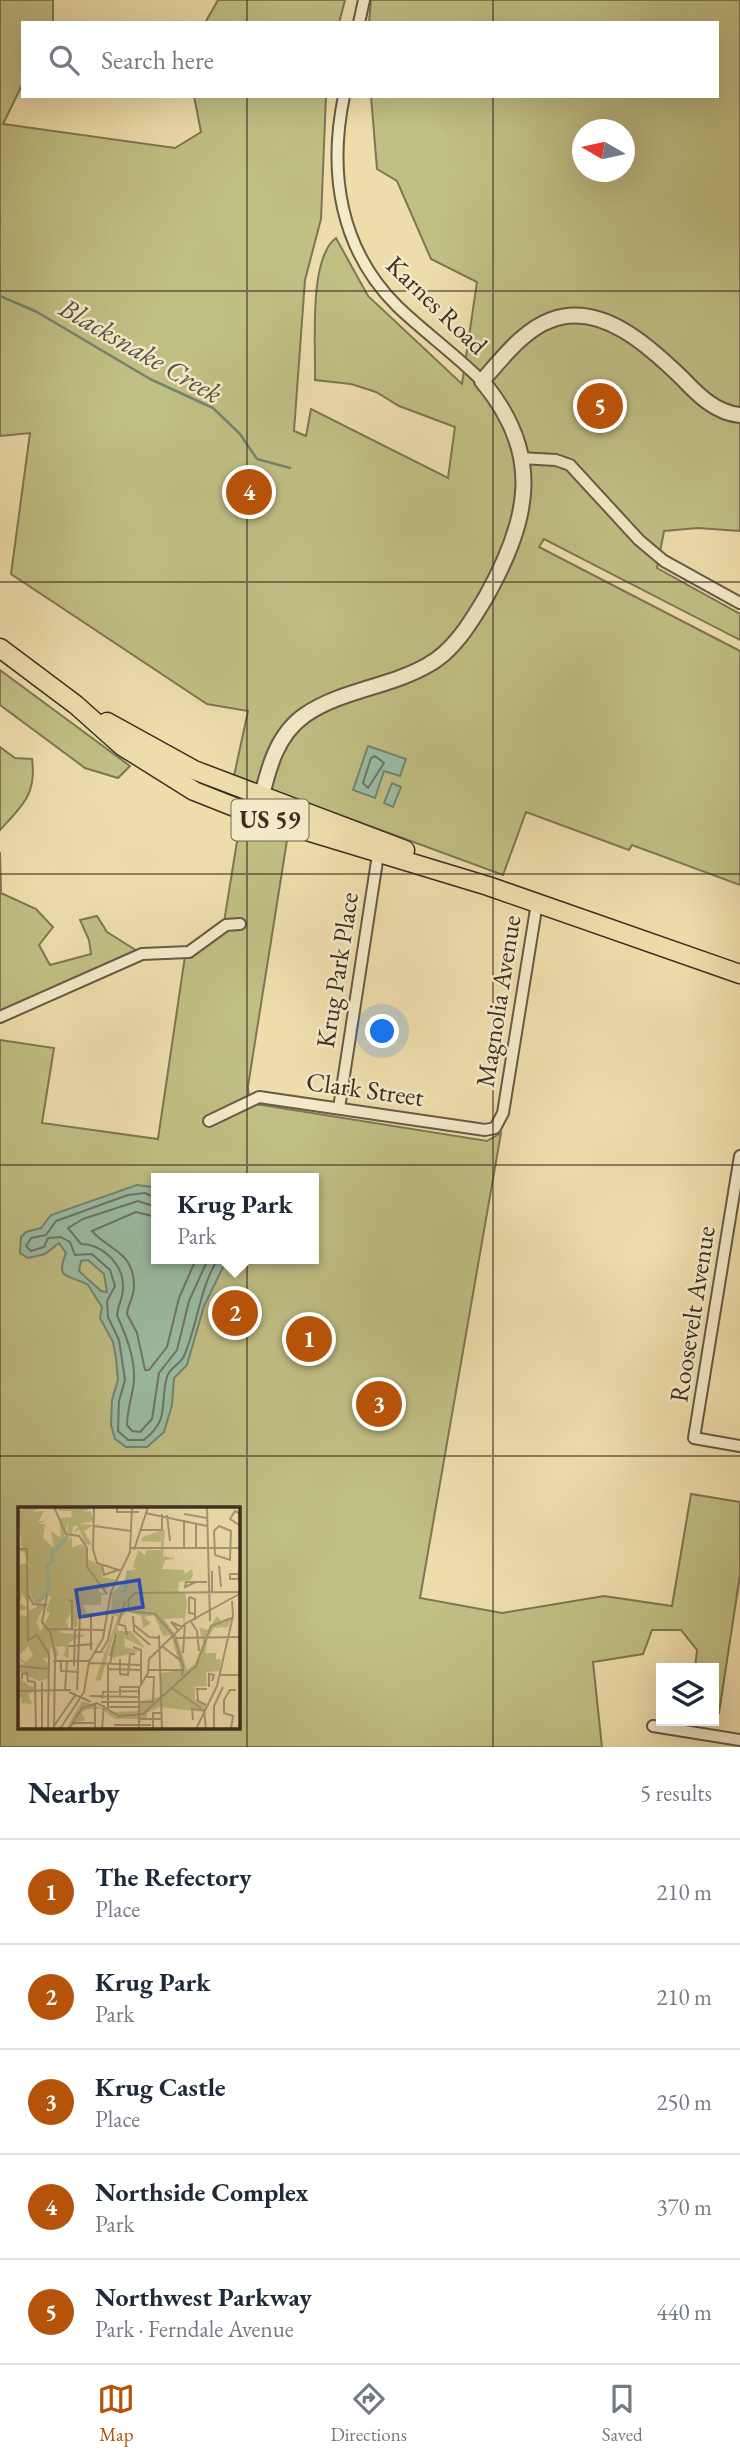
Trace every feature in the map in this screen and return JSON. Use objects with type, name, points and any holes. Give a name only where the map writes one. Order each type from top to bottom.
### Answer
[{"type":"main road","name":"US 59","points":[[0,648],[76,705],[146,763],[194,791],[257,816],[380,846]]},
{"type":"main road","name":"US 59","points":[[76,705],[194,770],[262,794],[380,846],[740,974]]},
{"type":"street","points":[[359,21],[364,0]]},
{"type":"street","name":"Karnes Road","points":[[344,98],[335,155],[342,206],[354,246],[369,273],[397,305],[482,381]]},
{"type":"street","points":[[257,816],[274,753],[286,733],[305,715],[334,700],[383,685],[430,664],[450,648],[470,624],[509,554],[519,529],[523,504],[518,443],[502,409],[482,381],[536,328],[551,320],[582,317],[611,325],[636,337],[705,401],[740,415]]},
{"type":"street","points":[[520,458],[556,460],[570,465],[639,540],[664,561],[740,603]]},
{"type":"street","name":"Krug Park Place","points":[[339,1108],[380,846]]},
{"type":"street","name":"Magnolia Avenue","points":[[504,1107],[537,903]]},
{"type":"street","points":[[0,1017],[142,954],[189,952],[226,925],[240,924]]},
{"type":"street","name":"Clark Street","points":[[209,1121],[259,1097],[485,1130],[495,1128],[504,1107]]},
{"type":"street","name":"Roosevelt Avenue","points":[[739,1164],[694,1438],[740,1446]]},
{"type":"street","points":[[653,1726],[740,1740]]},
{"type":"shaded area","points":[[0,0],[53,0],[53,21],[21,21],[21,87],[3,124],[175,148],[201,132],[194,98],[326,98],[321,219],[305,280],[294,431],[306,436],[311,409],[448,478],[455,427],[399,406],[376,392],[351,384],[315,380],[317,283],[327,249],[336,238],[368,296],[462,384],[477,282],[431,259],[397,181],[377,169],[371,98],[719,98],[719,21],[369,21],[371,0],[740,0],[740,531],[698,528],[664,531],[657,568],[740,614],[740,640],[544,539],[539,547],[740,651],[740,885],[632,845],[629,850],[526,812],[503,875],[234,776],[248,711],[207,704],[11,574],[30,433],[0,436]]},
{"type":"shaded area","points":[[218,0],[345,0],[340,21],[206,21]]},
{"type":"shaded area","points":[[0,670],[130,766],[118,778],[85,768],[0,705]]},
{"type":"shaded area","points":[[0,747],[15,758],[32,759],[33,771],[26,799],[0,830]]},
{"type":"shaded area","points":[[240,823],[288,834],[248,1086],[249,1103],[487,1141],[501,1133],[420,1598],[502,1613],[604,1596],[672,1606],[691,1494],[740,1502],[740,1575],[719,1713],[719,1663],[696,1663],[697,1650],[681,1630],[652,1630],[643,1654],[593,1662],[602,1747],[0,1747],[0,1040],[54,1048],[42,1123],[158,1139],[185,956],[209,944],[218,935],[224,922]]},
{"type":"shaded area","points":[[0,852],[1,893],[36,909],[53,927],[39,945],[50,965],[91,954],[89,940],[80,920],[97,916],[107,932],[139,952],[0,1015]]},
{"type":"water","points":[[368,746],[406,759],[400,776],[384,771],[375,798],[353,790]]},
{"type":"water","points":[[392,783],[401,787],[393,807],[384,803]]},
{"type":"water","points":[[137,1185],[151,1187],[151,1264],[225,1264],[204,1306],[187,1365],[174,1378],[172,1405],[164,1432],[147,1447],[126,1447],[115,1439],[111,1425],[112,1400],[118,1380],[116,1358],[113,1342],[100,1318],[102,1307],[88,1285],[63,1273],[66,1253],[59,1243],[45,1254],[28,1258],[20,1253],[21,1237],[26,1232],[41,1228],[51,1215]],"holes":[[[88,1260],[104,1274],[107,1292],[101,1291],[79,1271],[81,1261]]]},
{"type":"waterway","name":"Blacksnake Creek","points":[[0,296],[37,312],[150,379],[213,408],[240,434],[257,459],[290,468]]},
{"type":"place","name":"Northwest Parkway","points":[[600,406]]},
{"type":"place","name":"Northside Complex","points":[[249,492]]},
{"type":"place","name":"Krug Park","points":[[235,1313]]},
{"type":"place","name":"The Refectory","points":[[309,1339]]},
{"type":"place","name":"Krug Castle","points":[[379,1404]]}]
